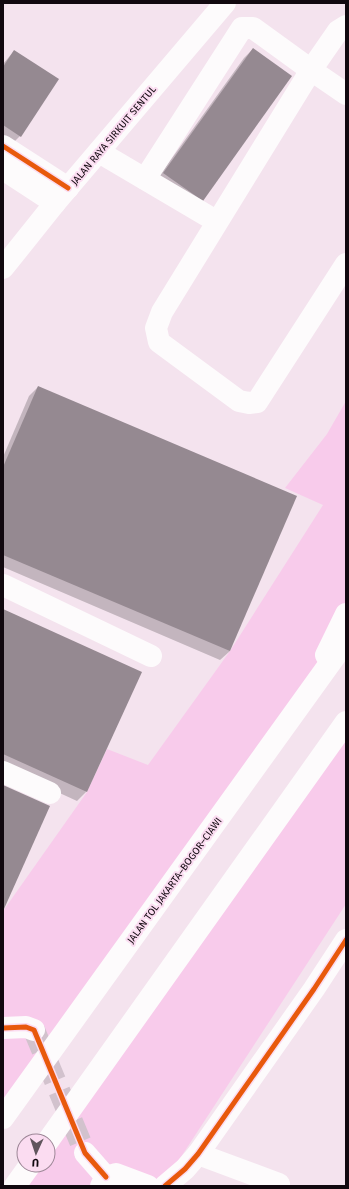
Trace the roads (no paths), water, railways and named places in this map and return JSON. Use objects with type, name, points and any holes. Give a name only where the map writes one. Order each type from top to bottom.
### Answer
[{"type":"main road","name":"JALAN RAYA SIRKUIT SENTUL","points":[[3,268],[61,196],[225,3]]},
{"type":"main road","points":[[346,26],[338,32],[311,70],[216,221],[162,312],[156,328],[159,342],[239,401],[249,403],[257,402],[346,264]]},
{"type":"main road","points":[[145,179],[242,28],[253,28],[346,94]]},
{"type":"main road","points":[[3,146],[61,196]]},
{"type":"main road","points":[[98,152],[216,221]]},
{"type":"main road","points":[[3,169],[61,196]]},
{"type":"main road","points":[[3,585],[151,656]]},
{"type":"main road","points":[[302,702],[346,614]]},
{"type":"main road","name":"JALAN TOL JAKARTA–BOGOR–CIAWI","points":[[3,1118],[346,641]]},
{"type":"main road","points":[[54,1133],[346,722]]},
{"type":"main road","points":[[3,772],[50,793]]},
{"type":"main road","points":[[165,1186],[185,1169],[198,1154],[314,989],[346,940]]},
{"type":"main road","points":[[3,1028],[26,1027],[34,1030]]},
{"type":"main road","points":[[85,1153],[103,1182],[116,1174],[148,1186]]},
{"type":"main road","points":[[198,1154],[279,1184]]},
{"type":"main road","points":[[15,1186],[24,1173]]},
{"type":"tunnel","points":[[34,1030],[85,1153]]}]
